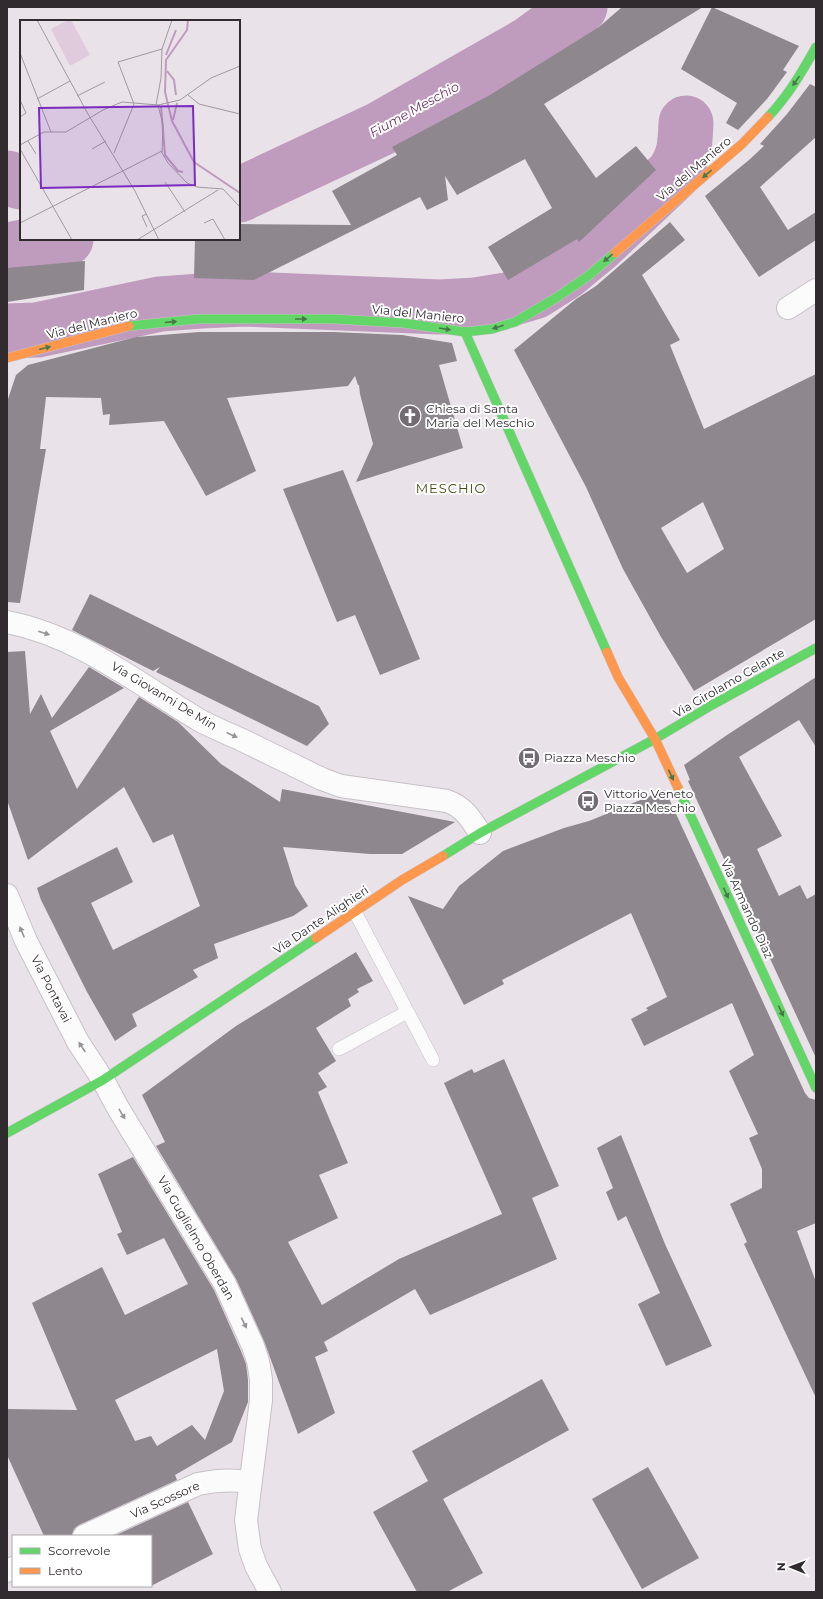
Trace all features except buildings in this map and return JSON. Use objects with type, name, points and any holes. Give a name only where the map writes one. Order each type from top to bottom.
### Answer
[{"type":"street","name":"Via del Maniero","points":[[7,358],[134,325],[198,319],[334,319],[404,323],[465,332],[492,329],[515,322],[556,298],[588,276],[742,144],[777,107],[800,76],[816,47]]},
{"type":"street","points":[[788,308],[816,290]]},
{"type":"street","points":[[465,332],[618,677],[655,740]]},
{"type":"street","name":"Via Giovanni De Min","points":[[7,622],[19,624],[57,637],[78,647],[126,673],[200,720],[322,779],[341,786],[447,801],[455,804],[463,809],[480,833]]},
{"type":"street","name":"Via Girolamo Celante","points":[[655,740],[719,702],[816,648]]},
{"type":"street","name":"Via Dante Alighieri","points":[[7,1133],[103,1080],[402,880],[480,833],[655,740]]},
{"type":"street","name":"Via Armando Diaz","points":[[655,740],[816,1088]]},
{"type":"street","name":"Via Pontavai","points":[[7,895],[26,941],[75,1036],[103,1080]]},
{"type":"street","name":"Via Guglielmo Oberdan","points":[[103,1080],[118,1108],[225,1284],[253,1346],[258,1361],[261,1379],[258,1425],[246,1520],[250,1549],[256,1566],[270,1592]]},
{"type":"street","name":"Via Scossore","points":[[86,1535],[198,1484],[214,1480],[232,1479],[250,1482]]},
{"type":"lane","points":[[355,912],[433,1060]]},
{"type":"lane","points":[[339,1049],[407,1012]]},
{"type":"waterway","name":"Fiume Meschio","points":[[240,195],[380,129],[529,44],[580,7]]},
{"type":"waterway","points":[[7,331],[37,330],[160,304],[245,299],[440,307],[476,305],[507,300],[534,292],[564,273],[599,244],[673,174],[684,150],[686,123]]},
{"type":"waterway","points":[[7,178],[20,182]]},
{"type":"waterway","name":"Fiume Meschio","points":[[7,250],[61,240]]},
{"type":"traffic: fast","points":[[768,117],[800,75],[816,47]]},
{"type":"traffic: fast","points":[[129,326],[198,319],[333,319],[403,323],[465,332],[492,329],[515,322],[556,298],[588,276],[615,253]]},
{"type":"traffic: fast","points":[[465,332],[607,652]]},
{"type":"traffic: fast","points":[[443,856],[480,833],[655,739],[712,705],[816,648]]},
{"type":"traffic: fast","points":[[678,788],[816,1088]]},
{"type":"traffic: fast","points":[[7,1133],[103,1080],[316,938]]},
{"type":"traffic: slow","points":[[615,253],[742,144],[768,117]]},
{"type":"traffic: slow","points":[[7,358],[129,326]]},
{"type":"traffic: slow","points":[[607,652],[618,677],[655,739],[678,788]]},
{"type":"traffic: slow","points":[[316,938],[402,880],[443,856]]},
{"type":"place","name":"Chiesa di Santa Maria del Meschio","points":[[410,416]]},
{"type":"place","name":"Piazza Meschio","points":[[529,758]]},
{"type":"place","name":"Vittorio Veneto Piazza Meschio","points":[[588,801]]},
{"type":"district","name":"MESCHIO","points":[[451,488]]}]
